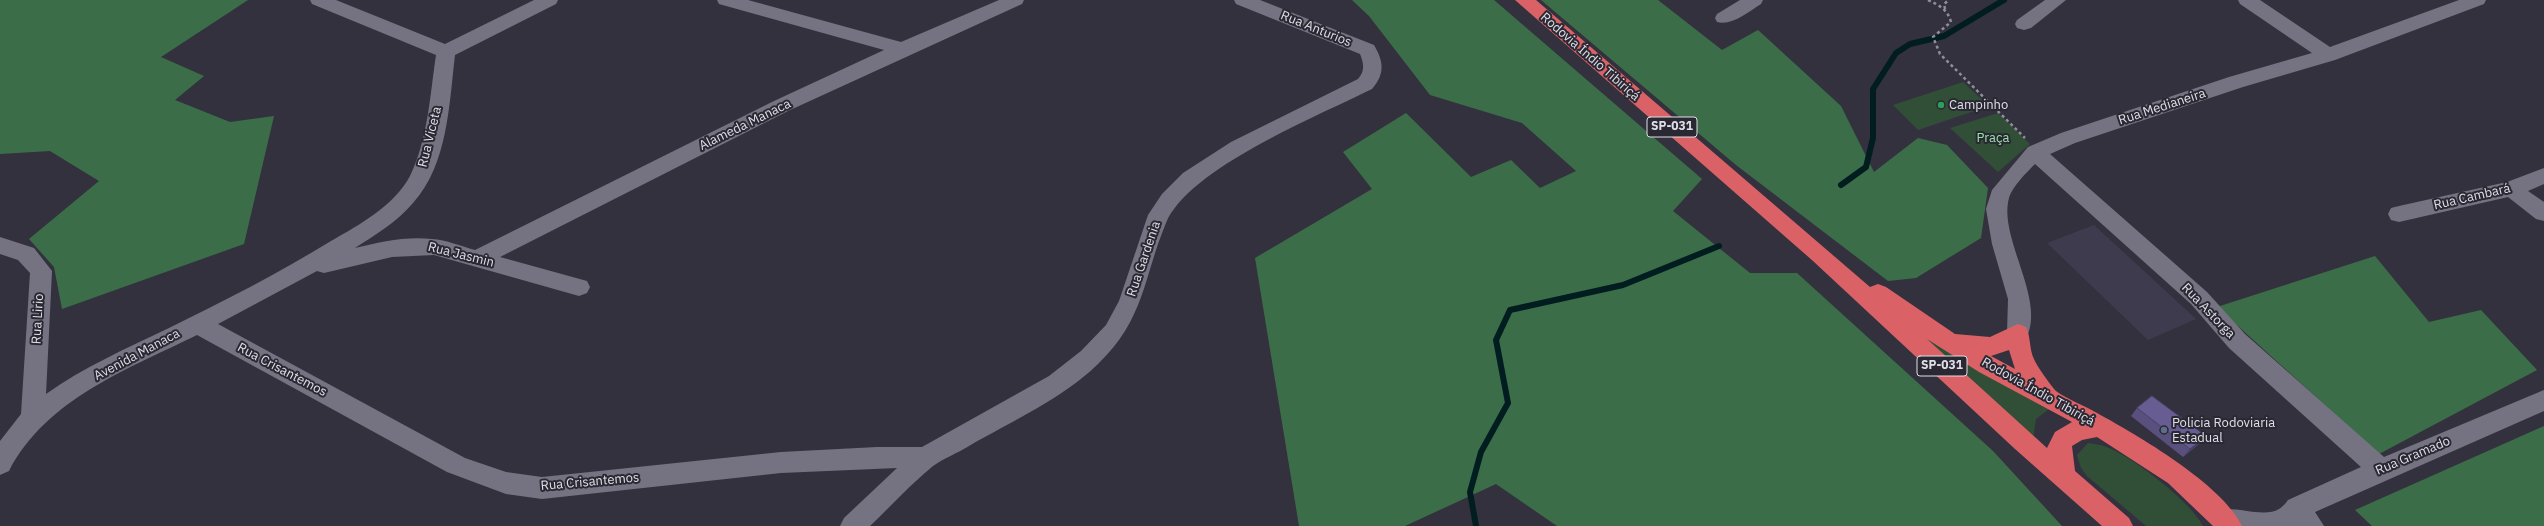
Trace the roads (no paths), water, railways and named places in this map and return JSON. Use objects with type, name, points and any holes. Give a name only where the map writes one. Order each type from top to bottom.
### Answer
[{"type":"highway","name":"Rodovia Índio Tibiriçá","points":[[1524,0],[1821,254],[2064,477],[2120,526]]},
{"type":"highway","name":"Rodovia Índio Tibiriçá","points":[[1821,254],[1986,365],[2100,426],[2157,462],[2224,524]]},
{"type":"highway","points":[[1950,341],[1975,346],[1998,347],[2018,333],[2022,361],[2046,397]]},
{"type":"highway","points":[[2064,477],[2057,452],[2059,443],[2073,432],[2100,426]]},
{"type":"street","points":[[319,0],[446,52],[549,0]]},
{"type":"street","points":[[726,0],[902,49]]},
{"type":"street","name":"Alameda Manaca","points":[[478,258],[781,106],[902,49],[1015,0]]},
{"type":"street","name":"Rua Anturios","points":[[1243,0],[1367,50]]},
{"type":"street","points":[[1724,18],[1754,0]]},
{"type":"street","points":[[2024,24],[2057,0]]},
{"type":"street","points":[[2248,0],[2328,55]]},
{"type":"street","name":"Rua Medianeira","points":[[2018,333],[2019,299],[2003,244],[1997,209],[1999,195],[2021,166],[2037,151],[2068,138],[2236,82],[2328,55],[2463,2]]},
{"type":"street","name":"Rua Gardenia","points":[[925,458],[1057,383],[1089,358],[1114,331],[1130,301],[1156,221],[1169,200],[1190,178],[1238,147],[1365,84],[1372,77],[1374,68],[1373,60],[1367,50]]},
{"type":"street","name":"Rua Viceta","points":[[296,274],[383,218],[401,203],[411,190],[420,176],[426,160],[436,122],[446,52]]},
{"type":"street","name":"Rua Astorga","points":[[2037,151],[2199,298],[2237,341],[2381,470]]},
{"type":"street","name":"Rua Cambará","points":[[2399,214],[2510,189],[2544,176]]},
{"type":"street","points":[[2510,189],[2544,213]]},
{"type":"street","name":"Rua Lirio","points":[[0,245],[26,254],[41,271],[33,417]]},
{"type":"street","name":"Rua Jasmin","points":[[296,274],[375,251],[402,247],[434,246],[579,287]]},
{"type":"street","name":"Avenida Manaca","points":[[0,464],[12,443],[33,417],[105,371],[296,274]]},
{"type":"street","name":"Rua Crisantemos","points":[[197,324],[456,465],[506,483],[542,488],[763,463],[867,456],[925,458]]},
{"type":"street","name":"Rua Gramado","points":[[2224,524],[2294,520],[2381,470],[2544,400]]},
{"type":"street","points":[[853,526],[925,458]]},
{"type":"waterway","points":[[1841,185],[1866,167],[1873,138],[1873,89],[1896,53],[1910,44],[1944,36],[2004,0]]},
{"type":"waterway","points":[[1476,526],[1470,492],[1481,452],[1508,403],[1496,340],[1510,310],[1623,285],[1719,246]]},
{"type":"place","name":"Campinho","points":[[1941,105]]},
{"type":"place","name":"Policia Rodoviaria Estadual","points":[[2164,430]]},
{"type":"park label","name":"Praça","points":[[1993,138]]}]
